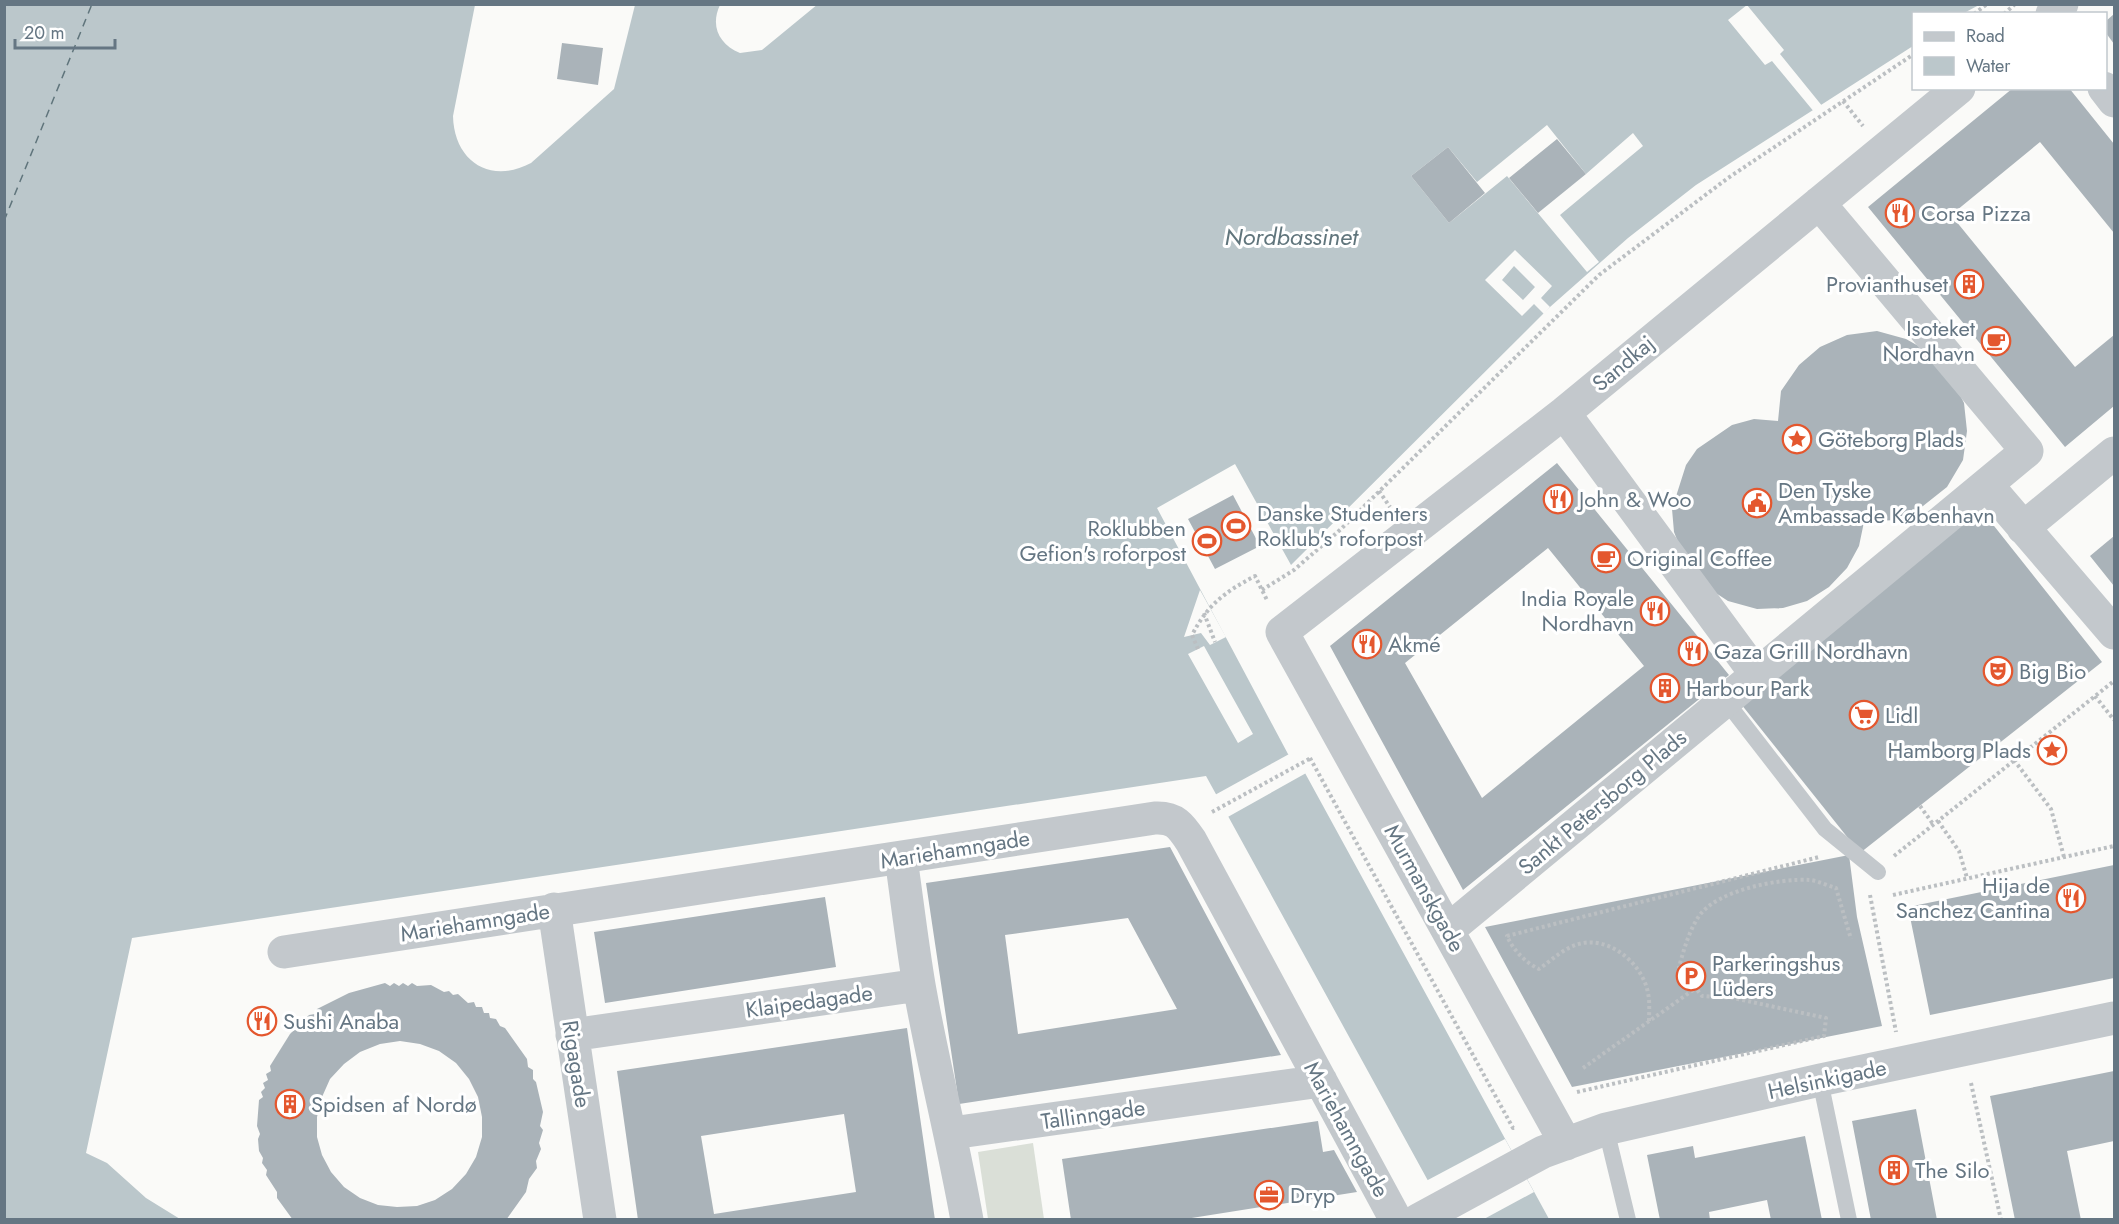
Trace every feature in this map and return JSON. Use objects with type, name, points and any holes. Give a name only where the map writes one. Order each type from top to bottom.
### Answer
[{"type":"street","name":"Sandkaj","points":[[1282,632],[1564,413],[1957,90]]},
{"type":"street","points":[[1564,413],[1756,674],[1987,485],[2027,451],[1819,202]]},
{"type":"street","points":[[2023,528],[2115,453]]},
{"type":"street","points":[[1987,485],[2115,633]]},
{"type":"street","name":"Murmanskgade","points":[[1282,632],[1448,930],[1554,1148]]},
{"type":"street","name":"Sankt Petersborg Plads","points":[[1448,930],[1756,674]]},
{"type":"street","name":"Mariehamngade","points":[[284,952],[1155,818],[1176,821],[1191,841],[1396,1220]]},
{"type":"street","points":[[901,858],[919,985],[945,1113],[952,1133],[967,1220]]},
{"type":"street","name":"Rigagade","points":[[554,909],[600,1220]]},
{"type":"street","name":"Klaipedagade","points":[[572,1035],[919,985]]},
{"type":"street","name":"Helsinkigade","points":[[1425,1216],[1554,1148],[1606,1130],[1820,1080],[2115,1018]]},
{"type":"street","name":"Tallinngade","points":[[952,1133],[1321,1081]]},
{"type":"lane","points":[[1725,700],[1825,829],[1878,872]]},
{"type":"lane","points":[[1820,1080],[1850,1220]]},
{"type":"lane","points":[[1606,1130],[1628,1220]]},
{"type":"path","points":[[1262,590],[1294,570],[1599,275],[1728,178],[1912,55]]},
{"type":"path","points":[[1843,101],[1864,127]]},
{"type":"path","points":[[1378,491],[1392,510]]},
{"type":"path","points":[[1198,649],[1192,635],[1204,612],[1230,590],[1255,576],[1282,632]]},
{"type":"path","points":[[1204,612],[1215,642]]},
{"type":"path","points":[[1903,1063],[1868,886],[1886,862],[2115,681]]},
{"type":"path","points":[[2095,696],[2115,720]]},
{"type":"path","points":[[1212,812],[1310,758],[1512,1128]]},
{"type":"path","points":[[2014,760],[2051,809],[2064,857]]},
{"type":"path","points":[[1920,806],[1934,825]]},
{"type":"path","points":[[1938,821],[1959,851],[1967,878]]},
{"type":"path","points":[[1892,895],[2115,846]]},
{"type":"path","points":[[1649,1021],[1648,992],[1640,973],[1615,949],[1584,943],[1566,949],[1539,969],[1529,964],[1511,944],[1508,936],[1819,859]]},
{"type":"path","points":[[1575,1093],[1824,1036],[1826,1018],[1732,998],[1702,996],[1679,967],[1687,938],[1700,915],[1717,898],[1739,890],[1811,880],[1836,888],[1851,939]]},
{"type":"path","points":[[1870,900],[1881,897]]},
{"type":"path","points":[[1583,1068],[1696,988]]},
{"type":"path","points":[[1964,1050],[2001,1220]]},
{"type":"shaded area","points":[[1033,1143],[1044,1219],[988,1219],[978,1152]]},
{"type":"water","name":"Nordbassinet","points":[[818,4],[1979,5],[1966,12],[1912,12],[1912,47],[1696,185],[1628,238],[1550,307],[1291,565],[1235,464],[1157,508],[1288,754],[1305,773],[1549,1219],[1449,1219],[1206,776],[132,938],[86,1153],[107,1163],[146,1198],[180,1219],[5,1220],[5,5],[475,5],[453,116],[455,132],[467,156],[477,165],[489,170],[502,171],[531,163],[614,89],[635,5],[720,5],[716,27],[718,34],[727,45],[740,53],[762,50]]},
{"type":"pier","points":[[1747,5],[1784,50],[1780,54],[1823,107],[1815,113],[1772,61],[1765,65],[1728,20]]},
{"type":"pier","points":[[1547,125],[1586,174],[1633,133],[1643,146],[1560,215],[1599,262],[1587,272],[1507,176],[1449,223],[1411,176],[1448,147],[1477,182]]},
{"type":"pier","points":[[1515,250],[1552,286],[1541,298],[1550,307],[1544,314],[1534,304],[1522,316],[1485,280]],"holes":[[[1514,266],[1535,287],[1523,300],[1502,280]]]},
{"type":"pier","points":[[1200,590],[1226,637],[1210,645],[1201,633],[1184,637]]},
{"type":"pier","points":[[1204,646],[1253,734],[1238,743],[1188,654]]},
{"type":"pier","points":[[1291,753],[1308,772],[1226,818],[1213,796]]},
{"type":"pier","points":[[1505,1139],[1534,1192],[1484,1219],[1447,1219],[1426,1181]]},
{"type":"building","points":[[2114,14],[2114,44],[2107,34],[2107,20]]},
{"type":"building","points":[[562,43],[603,48],[598,85],[557,79]]},
{"type":"building","name":"Provianthuset","points":[[2011,90],[2071,90],[2114,144],[2114,233],[2040,142],[1951,215],[2075,367],[2114,335],[2114,406],[2065,447],[1868,207]]},
{"type":"building","points":[[1557,139],[1586,174],[1538,213],[1509,178]]},
{"type":"building","points":[[1448,147],[1485,193],[1449,223],[1411,176]]},
{"type":"building","points":[[1877,331],[1906,339],[1931,353],[1950,375],[1964,403],[1967,431],[1963,460],[1947,487],[1923,506],[1895,520],[1864,522],[1859,546],[1847,568],[1829,587],[1807,601],[1783,608],[1757,609],[1728,601],[1702,584],[1682,552],[1674,532],[1672,509],[1686,465],[1697,449],[1732,425],[1754,419],[1778,421],[1781,391],[1799,365],[1820,347],[1847,335]]},
{"type":"building","name":"Harbour Park","points":[[1557,463],[1729,675],[1463,890],[1330,646]],"holes":[[[1548,548],[1644,666],[1482,798],[1405,663]]]},
{"type":"building","points":[[1233,495],[1260,546],[1215,569],[1188,519]]},
{"type":"building","points":[[1979,507],[2102,662],[1860,853],[1737,699]]},
{"type":"building","points":[[2114,536],[2114,586],[2090,556]]},
{"type":"building","points":[[1170,847],[1281,1055],[959,1104],[926,883]],"holes":[[[1128,918],[1177,1009],[1018,1034],[1005,935]]]},
{"type":"building","name":"Parkeringshus Lüders","points":[[1849,855],[1857,917],[1882,1026],[1572,1087],[1485,927]]},
{"type":"building","points":[[2114,865],[2114,978],[1930,1015],[1908,907]]},
{"type":"building","points":[[825,897],[836,967],[605,1003],[594,932]]},
{"type":"building","name":"Spidsen af Nordø","points":[[385,983],[390,986],[394,983],[399,986],[403,983],[408,986],[412,983],[417,986],[431,985],[444,992],[449,991],[453,995],[458,994],[468,1003],[474,1002],[476,1007],[482,1007],[484,1013],[489,1013],[490,1018],[496,1019],[527,1059],[528,1067],[533,1070],[533,1079],[536,1082],[543,1112],[540,1126],[543,1130],[539,1143],[541,1149],[536,1161],[537,1168],[529,1179],[526,1192],[506,1220],[293,1220],[277,1198],[277,1192],[266,1175],[267,1170],[262,1163],[263,1158],[259,1151],[260,1134],[257,1126],[259,1100],[263,1097],[261,1092],[265,1088],[263,1083],[268,1080],[266,1074],[271,1071],[270,1066],[290,1034],[309,1015],[315,1014],[317,1009],[349,993]],"holes":[[[400,1041],[420,1044],[439,1051],[456,1063],[469,1079],[478,1097],[482,1117],[482,1137],[476,1157],[466,1174],[452,1189],[435,1200],[417,1206],[378,1205],[360,1198],[344,1187],[331,1172],[322,1155],[317,1137],[317,1117],[322,1097],[330,1079],[360,1052],[380,1044]]]},
{"type":"building","points":[[907,1028],[935,1220],[638,1220],[617,1071]],"holes":[[[844,1114],[856,1192],[714,1214],[701,1136]]]},
{"type":"building","points":[[2114,1071],[2114,1141],[2067,1151],[2081,1220],[2015,1220],[1990,1096]]},
{"type":"building","name":"The Silo","points":[[1916,1109],[1937,1220],[1871,1220],[1852,1121]]},
{"type":"building","points":[[1318,1121],[1323,1152],[1334,1150],[1357,1192],[1179,1220],[1071,1220],[1062,1159]]},
{"type":"building","points":[[1805,1136],[1822,1220],[1771,1220],[1767,1200],[1709,1212],[1710,1220],[1660,1220],[1647,1155],[1693,1146],[1695,1158]]},
{"type":"ferry route","points":[[4,221],[92,4]]},
{"type":"place","name":"Corsa Pizza","points":[[1900,213]]},
{"type":"place","name":"Provianthuset","points":[[1969,284]]},
{"type":"place","name":"Isoteket Nordhavn","points":[[1996,341]]},
{"type":"place","name":"Göteborg Plads","points":[[1797,439]]},
{"type":"place","name":"John & Woo","points":[[1558,499]]},
{"type":"place","name":"Den Tyske Ambassade København","points":[[1757,503]]},
{"type":"place","name":"Danske Studenters Roklub's roforpost","points":[[1236,526]]},
{"type":"place","name":"Roklubben Gefion's roforpost","points":[[1207,541]]},
{"type":"place","name":"Original Coffee","points":[[1606,558]]},
{"type":"place","name":"India Royale Nordhavn","points":[[1655,611]]},
{"type":"place","name":"Akmé","points":[[1367,644]]},
{"type":"place","name":"Gaza Grill Nordhavn","points":[[1693,651]]},
{"type":"place","name":"Big Bio","points":[[1998,671]]},
{"type":"place","name":"Harbour Park","points":[[1665,688]]},
{"type":"place","name":"Lidl","points":[[1864,715]]},
{"type":"place","name":"Hamborg Plads","points":[[2052,750]]},
{"type":"place","name":"Hija de Sanchez Cantina","points":[[2071,898]]},
{"type":"place","name":"Parkeringshus Lüders","points":[[1691,976]]},
{"type":"place","name":"Sushi Anaba","points":[[262,1021]]},
{"type":"place","name":"Spidsen af Nordø","points":[[290,1104]]},
{"type":"place","name":"The Silo","points":[[1894,1170]]},
{"type":"place","name":"Dryp","points":[[1269,1195]]}]
